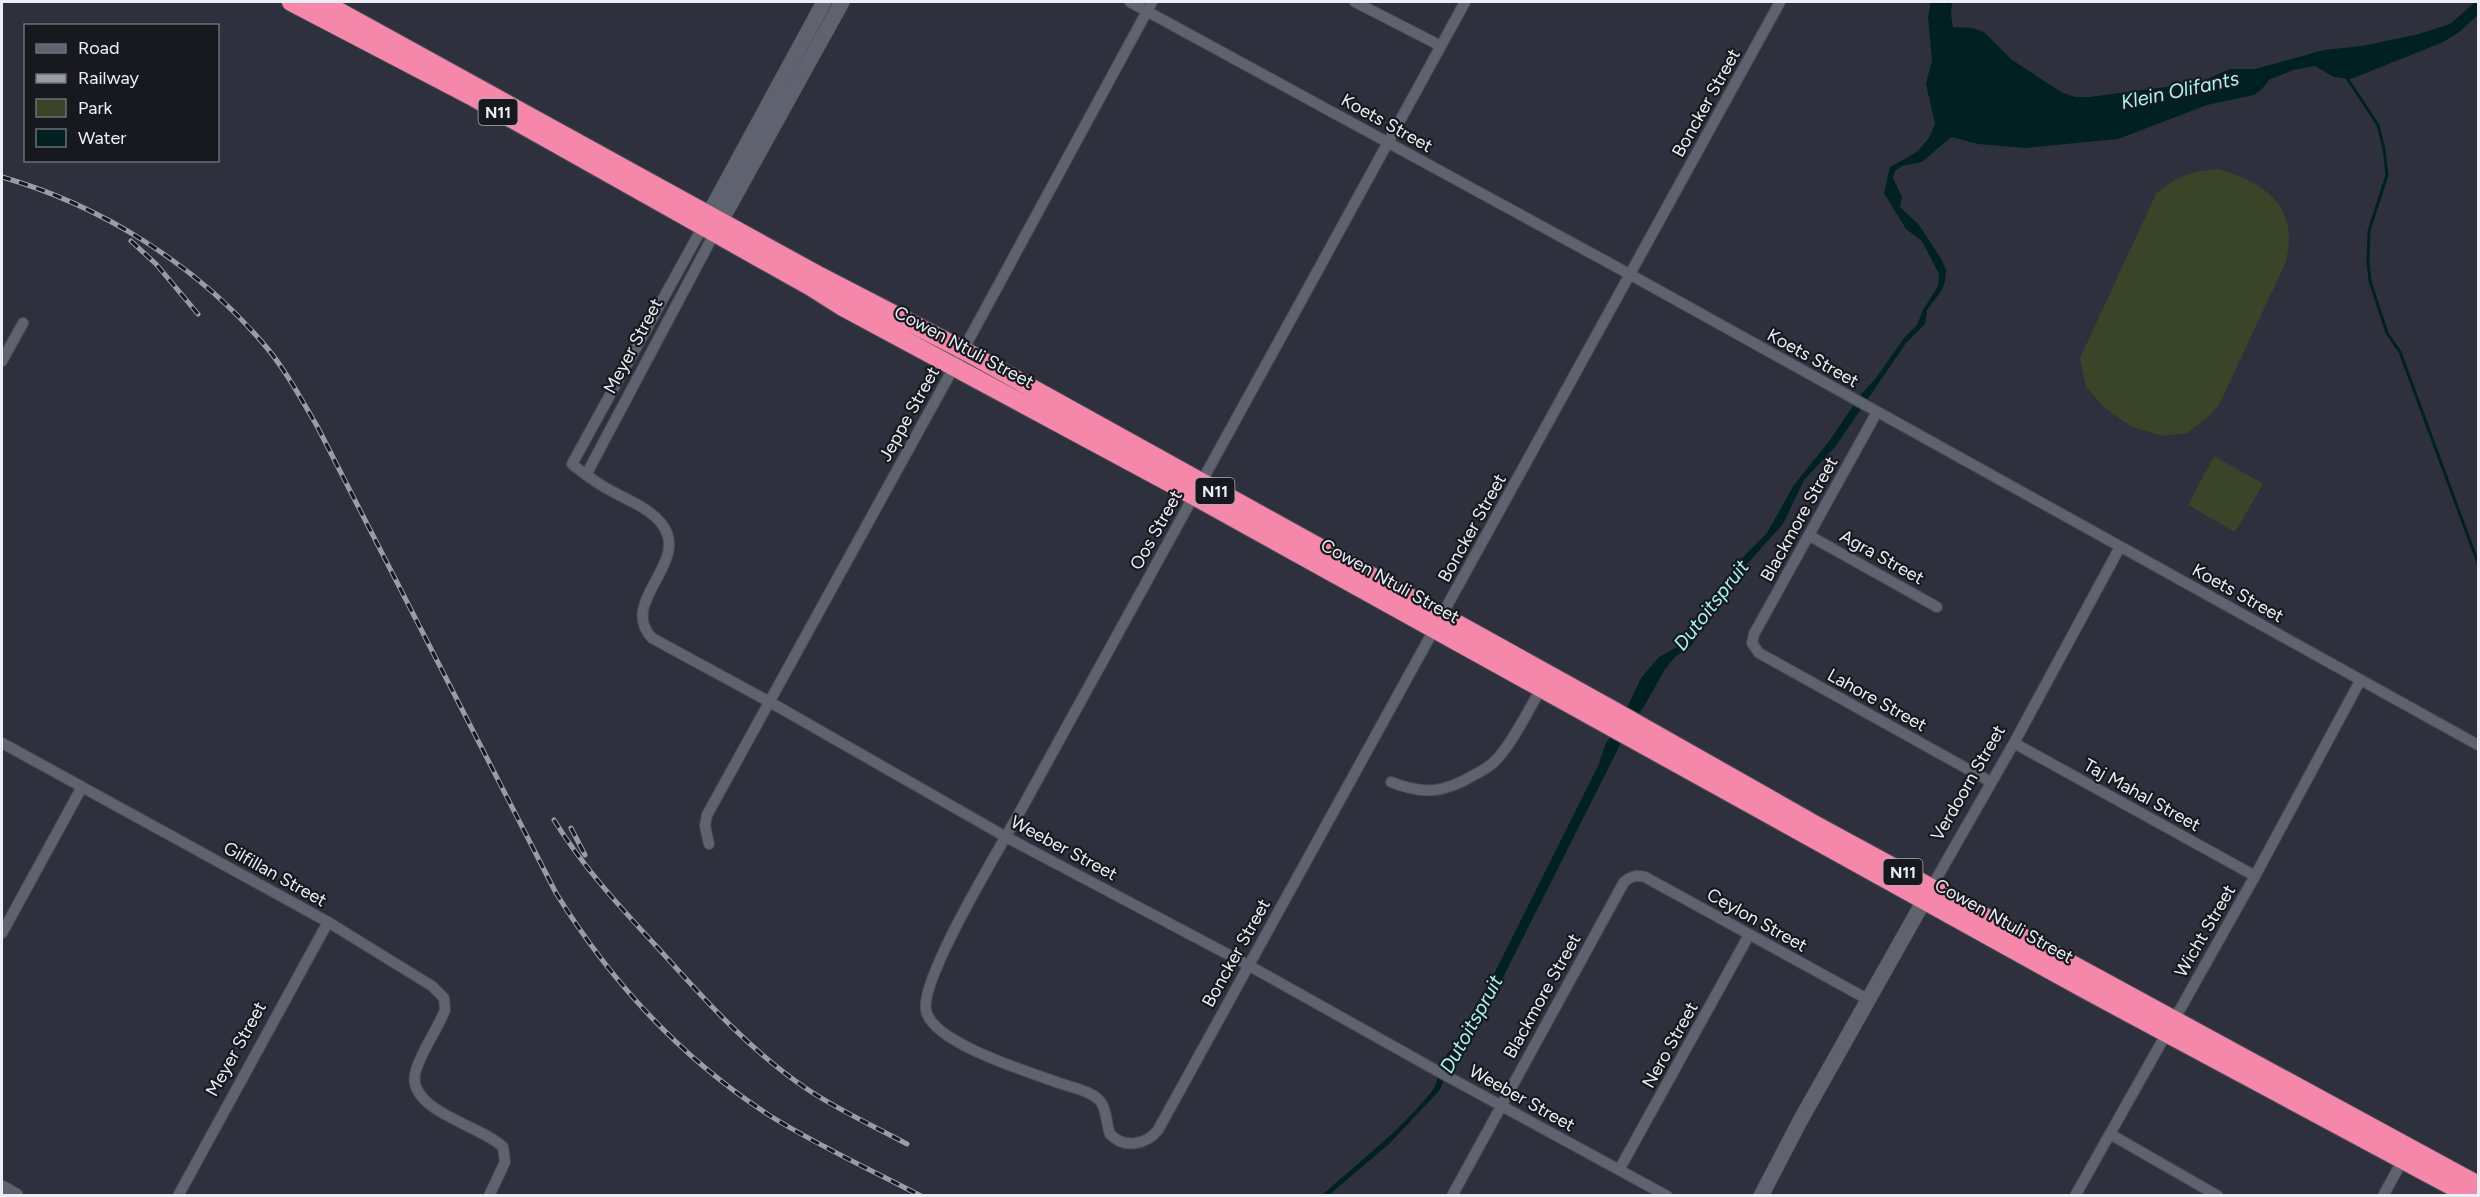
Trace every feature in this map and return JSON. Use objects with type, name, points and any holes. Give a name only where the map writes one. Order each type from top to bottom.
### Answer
[{"type":"highway","name":"Cowen Ntuli Street","points":[[291,2],[711,224],[816,274],[959,358],[1927,894],[2407,1154],[2478,1185]]},
{"type":"highway","name":"Cowen Ntuli Street","points":[[322,2],[711,224]]},
{"type":"highway","name":"Cowen Ntuli Street","points":[[1439,622],[1541,689],[1610,718]]},
{"type":"highway","name":"Cowen Ntuli Street","points":[[2407,1154],[2470,1196]]},
{"type":"main road","name":"Meyer Street","points":[[711,224],[824,2]]},
{"type":"main road","points":[[711,224],[842,2]]},
{"type":"main road","name":"Verdoorn Street","points":[[1761,1196],[1800,1121],[1927,894]]},
{"type":"main road","points":[[2,1188],[16,1196]]},
{"type":"street","name":"Koets Street","points":[[1130,2],[1149,6],[1388,142],[2478,745]]},
{"type":"street","points":[[1355,2],[1441,46]]},
{"type":"street","name":"Oos Street","points":[[1155,1133],[1147,1140],[1134,1144],[1116,1140],[1108,1130],[1103,1105],[1095,1098],[1081,1090],[1003,1062],[941,1032],[930,1021],[926,1010],[930,981],[1006,837],[1465,2]]},
{"type":"street","name":"Boncker Street","points":[[1155,1133],[1780,2]]},
{"type":"street","name":"Jeppe Street","points":[[709,844],[705,826],[707,815],[959,358],[1149,6]]},
{"type":"street","name":"Meyer Street","points":[[572,464],[711,224]]},
{"type":"street","name":"Meyer Street","points":[[586,475],[711,224]]},
{"type":"street","points":[[2,361],[23,323]]},
{"type":"street","name":"Blackmore Street","points":[[1752,643],[1754,634],[1810,536],[1873,410]]},
{"type":"street","name":"Weeber Street","points":[[572,464],[654,517],[667,533],[668,556],[644,604],[642,614],[642,623],[646,631],[662,644],[768,701],[1006,837],[1248,965],[1667,1196]]},
{"type":"street","name":"Agra Street","points":[[1810,536],[1937,607]]},
{"type":"street","name":"Verdoorn Street","points":[[1927,894],[2014,742],[2120,547]]},
{"type":"street","name":"Lahore Street","points":[[1752,643],[1759,653],[1991,783]]},
{"type":"street","name":"Wicht Street","points":[[2075,1196],[2255,876],[2360,681]]},
{"type":"street","points":[[1391,782],[1419,790],[1438,791],[1462,782],[1486,768],[1496,761],[1541,689]]},
{"type":"street","name":"Taj Mahal Street","points":[[2014,742],[2255,876]]},
{"type":"street","name":"Gilfillan Street","points":[[2,743],[328,922],[418,976],[444,998],[445,1010],[417,1066],[415,1084],[423,1099],[443,1113],[494,1138],[503,1147],[506,1162],[489,1196]]},
{"type":"street","points":[[2,933],[82,787]]},
{"type":"street","name":"Ceylon Street","points":[[1629,878],[1636,875],[1645,877],[1869,1000]]},
{"type":"street","name":"Blackmore Street","points":[[1452,1196],[1624,882],[1629,878]]},
{"type":"street","name":"Meyer Street","points":[[178,1196],[328,922]]},
{"type":"street","name":"Nero Street","points":[[1619,1170],[1749,935]]},
{"type":"street","points":[[2110,1134],[2218,1196]]},
{"type":"street","points":[[2383,1196],[2407,1154]]},
{"type":"green space","points":[[2218,169],[2251,182],[2265,190],[2276,201],[2284,213],[2288,228],[2289,244],[2285,264],[2219,405],[2207,418],[2187,433],[2163,436],[2132,427],[2106,409],[2086,387],[2080,358],[2156,194],[2171,182],[2185,176]]},
{"type":"green space","points":[[2214,456],[2263,484],[2235,532],[2188,505]]},
{"type":"water","name":"Klein Olifants","points":[[1931,2],[1952,2],[1953,27],[1972,28],[1984,32],[2012,60],[2061,92],[2075,97],[2197,83],[2230,69],[2255,69],[2324,50],[2362,46],[2419,34],[2450,24],[2475,2],[2478,2],[2478,15],[2458,33],[2441,43],[2351,79],[2334,77],[2315,66],[2293,70],[2269,80],[2254,95],[2207,105],[2118,139],[2025,148],[1978,144],[1951,137],[1922,162],[1902,166],[1895,171],[1893,178],[1902,197],[1900,207],[1919,225],[1942,260],[1946,270],[1945,281],[1942,290],[1927,310],[1925,324],[1906,343],[1865,403],[1857,399],[1876,378],[1904,338],[1917,325],[1923,310],[1938,286],[1939,274],[1922,241],[1906,229],[1884,193],[1890,167],[1917,152],[1929,138],[1935,124],[1926,84],[1932,60],[1928,17]]},
{"type":"water","name":"Dutoitspruit","points":[[1853,406],[1861,409],[1835,447],[1804,480],[1783,524],[1738,574],[1705,620],[1692,645],[1675,657],[1665,669],[1627,731],[1473,1037],[1449,1069],[1439,1091],[1389,1144],[1329,1195],[1321,1196],[1393,1132],[1432,1091],[1442,1061],[1463,1036],[1598,766],[1606,743],[1618,727],[1641,678],[1659,657],[1677,647],[1697,626],[1739,561],[1767,533],[1794,485],[1830,440]]},
{"type":"waterway","points":[[2345,75],[2378,125],[2384,149],[2387,175],[2369,231],[2370,281],[2387,333],[2400,352],[2478,563]]},
{"type":"railway","points":[[2,177],[75,204],[144,241],[207,287],[262,342],[285,372],[317,426],[556,893],[600,958],[651,1017],[679,1045],[739,1095],[808,1138],[921,1196]]},
{"type":"railway","points":[[131,241],[156,264],[198,314]]},
{"type":"railway","points":[[554,820],[577,854],[616,902],[746,1041],[786,1074],[819,1097],[907,1144]]},
{"type":"railway","points":[[571,828],[585,855]]}]
